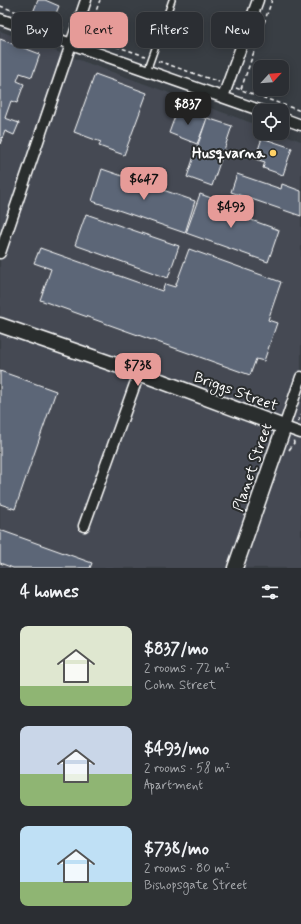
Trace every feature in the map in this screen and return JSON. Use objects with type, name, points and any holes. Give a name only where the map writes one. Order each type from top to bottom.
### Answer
[{"type":"street","points":[[82,12],[86,0]]},
{"type":"street","points":[[223,97],[258,0]]},
{"type":"street","points":[[0,19],[70,44],[0,253]]},
{"type":"street","points":[[82,48],[253,108]]},
{"type":"street","points":[[289,120],[301,124]]},
{"type":"street","name":"Briggs Street","points":[[0,325],[139,373],[301,433]]},
{"type":"street","points":[[84,526],[139,373]]},
{"type":"street","name":"Planet Street","points":[[235,568],[301,377]]},
{"type":"lane","points":[[148,71],[172,0]]},
{"type":"path","points":[[96,12],[100,0]]},
{"type":"path","points":[[241,90],[272,0]]},
{"type":"shaded area","points":[[0,31],[12,35],[12,48],[47,48],[253,123],[253,140],[289,140],[289,136],[301,141],[301,568],[0,568]]},
{"type":"building","points":[[38,0],[45,0],[59,6],[57,12],[33,12]]},
{"type":"building","points":[[0,39],[12,44],[12,48],[24,48],[40,54],[32,77],[20,73],[17,81],[24,84],[17,103],[11,101],[5,118],[19,123],[14,135],[5,131],[0,144]]},
{"type":"building","points":[[95,74],[147,93],[124,155],[99,146],[101,142],[74,132]]},
{"type":"building","points":[[178,108],[207,119],[197,144],[169,133]]},
{"type":"building","points":[[207,118],[232,126],[212,186],[187,177]]},
{"type":"building","name":"Husqvarna","points":[[261,140],[268,140],[292,148],[283,175],[263,168],[265,162],[255,159]]},
{"type":"building","points":[[102,169],[195,201],[185,233],[92,201]]},
{"type":"building","points":[[237,174],[281,189],[282,184],[301,191],[301,216],[231,192]]},
{"type":"building","points":[[200,194],[242,209],[240,216],[279,230],[268,262],[186,233]]},
{"type":"building","points":[[86,214],[179,246],[168,278],[75,245]]},
{"type":"building","points":[[40,248],[162,291],[165,284],[175,287],[189,249],[281,282],[268,320],[277,323],[264,361],[256,359],[250,375],[40,300],[51,269],[34,263]]},
{"type":"building","points":[[0,371],[56,391],[15,509],[0,504]]},
{"type":"building","points":[[0,530],[92,563],[90,568],[13,568],[0,563]]},
{"type":"place","name":"Husqvarna","points":[[273,153]]}]
